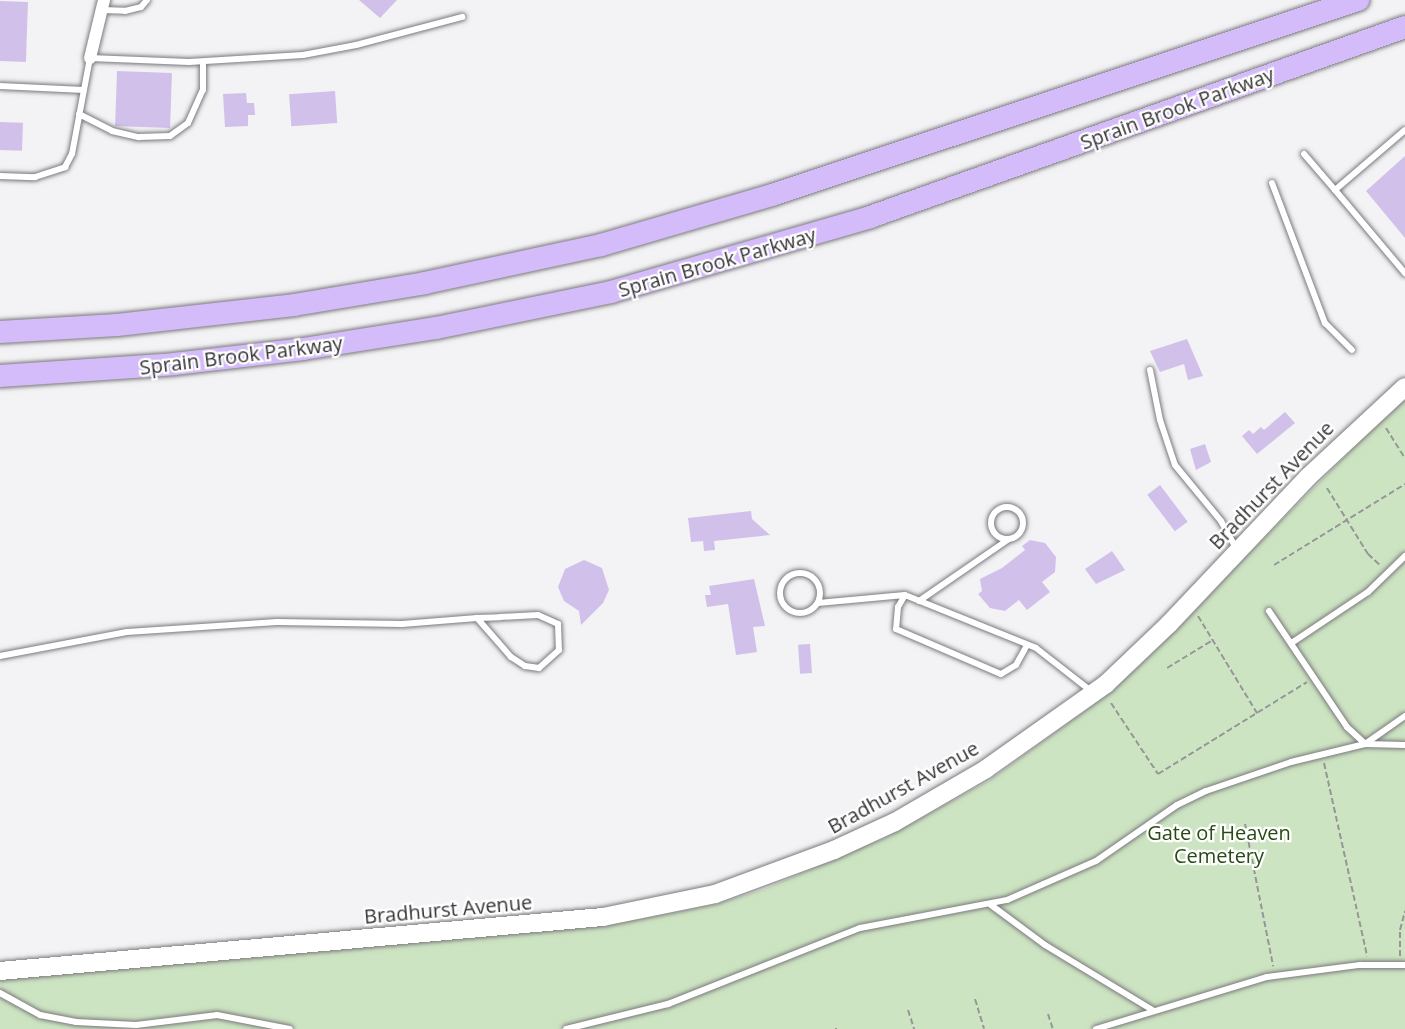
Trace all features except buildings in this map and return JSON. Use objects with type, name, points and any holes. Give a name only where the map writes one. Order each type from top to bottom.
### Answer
[{"type":"highway","points":[[0,332],[117,325],[294,305],[425,284],[590,247],[772,195],[1358,0]]},
{"type":"highway","name":"Sprain Brook Parkway","points":[[0,376],[174,364],[336,345],[481,320],[622,289],[870,217],[1405,27]]},
{"type":"main road","name":"Bradhurst Avenue","points":[[0,971],[603,917],[715,894],[778,873],[896,822],[1029,741],[1094,694],[1154,639],[1351,436],[1405,387]]},
{"type":"street","points":[[90,58],[103,5]]},
{"type":"lane","points":[[103,5],[125,11],[141,7],[147,0]]},
{"type":"lane","points":[[0,176],[35,177],[65,167],[72,154],[90,58],[203,62],[324,51],[462,17]]},
{"type":"lane","points":[[79,114],[112,131],[139,137],[170,136],[188,123],[203,90],[203,62]]},
{"type":"lane","points":[[0,86],[84,90]]},
{"type":"lane","points":[[1335,190],[1405,130]]},
{"type":"lane","points":[[1304,154],[1405,273]]},
{"type":"lane","points":[[1272,183],[1325,322],[1352,350]]},
{"type":"lane","points":[[1149,369],[1160,420],[1175,465],[1221,521],[1238,551]]},
{"type":"lane","points":[[919,601],[1009,539],[1022,530],[1023,520],[1013,508],[1003,507],[994,513],[991,523],[999,537],[1009,539]]},
{"type":"lane","points":[[1293,642],[1390,574],[1405,556]]},
{"type":"lane","points":[[818,603],[820,589],[813,577],[800,573],[783,582],[781,601],[789,611],[802,613],[818,603],[905,595],[1027,645],[1065,668],[1094,694]]},
{"type":"lane","points":[[905,595],[898,606],[897,629],[1001,674],[1016,665],[1027,645]]},
{"type":"lane","points":[[1269,611],[1293,642],[1347,727],[1365,744]]},
{"type":"lane","points":[[0,656],[127,632],[277,622],[402,624],[477,618],[551,618],[561,635],[559,650],[538,668],[525,666],[511,657],[477,618]]},
{"type":"lane","points":[[1365,744],[1405,716]]},
{"type":"lane","points":[[566,1029],[668,1004],[860,928],[923,914],[991,905],[1066,876],[1177,805],[1206,791],[1322,752],[1365,744],[1405,745]]},
{"type":"lane","points":[[991,905],[1045,945],[1154,1011]]},
{"type":"lane","points":[[1096,1029],[1275,975],[1369,965],[1402,965]]},
{"type":"lane","points":[[0,993],[40,1015],[76,1022],[136,1025],[217,1015],[290,1029]]},
{"type":"path","points":[[1386,428],[1405,458]]},
{"type":"path","points":[[1274,565],[1405,484]]},
{"type":"path","points":[[1327,488],[1368,554],[1390,574]]},
{"type":"path","points":[[1198,616],[1257,712]]},
{"type":"path","points":[[1167,668],[1213,640]]},
{"type":"path","points":[[1111,703],[1158,774],[1315,677]]},
{"type":"path","points":[[1322,752],[1369,965]]},
{"type":"path","points":[[1245,824],[1275,975]]},
{"type":"path","points":[[1402,965],[1400,930],[1405,911]]},
{"type":"path","points":[[975,999],[984,1029]]},
{"type":"path","points":[[908,1010],[914,1029]]},
{"type":"path","points":[[1048,1014],[1053,1029]]},
{"type":"green space","name":"Gate of Heaven Cemetery","points":[[1405,396],[1405,1029],[0,1029],[0,978],[609,925],[713,905],[764,889],[885,838],[990,780],[1111,692]]}]
